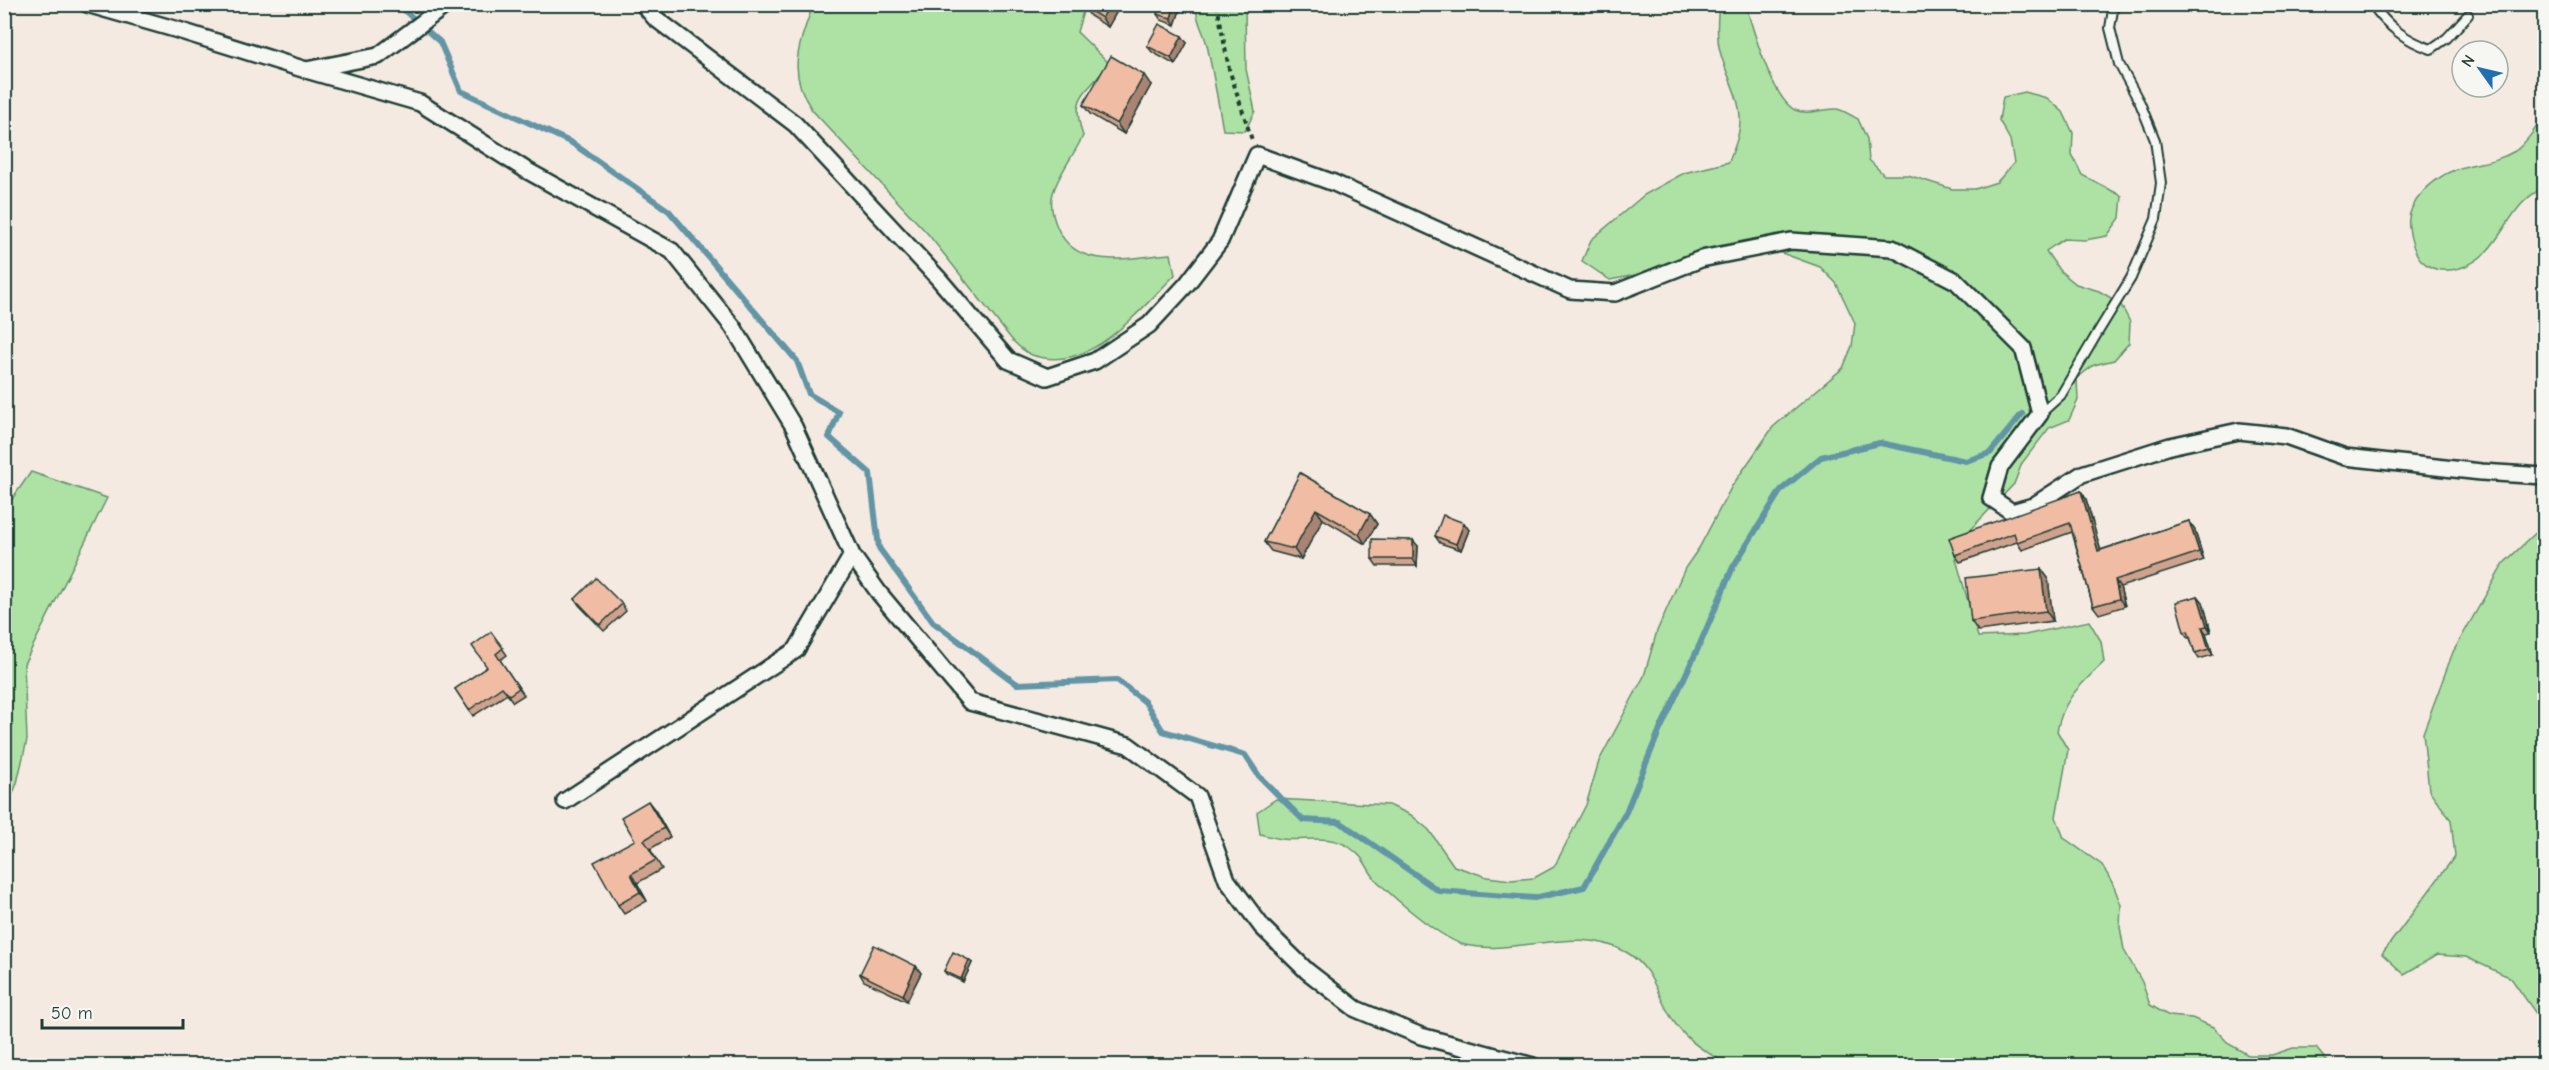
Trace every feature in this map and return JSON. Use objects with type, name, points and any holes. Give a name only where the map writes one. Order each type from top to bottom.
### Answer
[{"type":"street","points":[[87,4],[420,103],[526,170],[672,251],[733,327],[794,427],[852,555],[879,593],[970,702],[1128,746],[1197,796],[1227,880],[1262,927],[1307,972],[1356,1009],[1421,1036],[1533,1065]]},
{"type":"street","points":[[306,70],[378,56],[447,4]]},
{"type":"street","points":[[643,4],[655,18],[795,124],[938,278],[1008,360],[1047,377],[1095,361],[1149,325],[1157,317],[1187,284],[1220,241],[1257,155],[1334,183],[1570,290],[1615,293],[1701,259],[1791,241],[1892,249],[1956,281],[2023,348],[2040,414],[2000,467],[1991,498],[2012,512],[2033,506],[2082,474],[2170,446],[2239,431],[2286,436],[2344,457],[2481,472],[2544,476]]},
{"type":"street","points":[[566,801],[796,650],[852,555]]},
{"type":"lane","points":[[2040,414],[2061,395],[2131,278],[2156,219],[2161,183],[2155,140],[2140,103],[2119,64],[2110,28],[2114,4]]},
{"type":"lane","points":[[2372,4],[2387,24],[2409,42],[2431,49],[2447,38],[2468,15]]},
{"type":"path","points":[[1217,4],[1229,69],[1257,155]]},
{"type":"green space","points":[[813,5],[1085,5],[1077,32],[1109,63],[1082,95],[1079,102],[1079,122],[1083,136],[1053,193],[1052,207],[1055,221],[1067,243],[1079,252],[1108,259],[1171,254],[1175,275],[1129,321],[1093,348],[1074,356],[1053,359],[1032,355],[1022,349],[1013,341],[928,234],[812,110],[799,83],[797,70],[803,33]]},
{"type":"green space","points":[[1196,5],[1245,5],[1246,69],[1255,111],[1245,131],[1223,130],[1207,45],[1198,21]]},
{"type":"green space","points":[[1719,5],[1746,5],[1764,62],[1787,104],[1800,112],[1837,109],[1858,119],[1867,139],[1869,160],[1884,175],[1908,175],[1952,189],[1975,189],[1997,182],[2014,163],[2010,140],[1999,120],[2003,97],[2025,92],[2047,98],[2063,112],[2073,133],[2072,155],[2082,175],[2122,196],[2120,218],[2107,236],[2085,240],[2064,239],[2046,251],[2059,270],[2076,284],[2099,291],[2120,303],[2130,322],[2129,343],[2114,360],[2094,365],[2077,378],[2078,400],[2069,420],[2049,428],[2022,463],[2014,484],[1969,531],[1954,552],[1978,637],[2025,635],[2089,621],[2101,641],[2104,662],[2080,685],[2060,719],[2057,731],[2068,750],[2056,817],[2064,838],[2102,865],[2113,884],[2121,905],[2120,927],[2124,950],[2142,982],[2150,1005],[2169,1016],[2192,1018],[2213,1027],[2229,1044],[2248,1055],[2272,1055],[2293,1048],[2316,1048],[2331,1066],[1731,1065],[1701,1048],[1682,1032],[1671,1017],[1644,967],[1626,952],[1607,944],[1567,940],[1505,947],[1465,945],[1431,927],[1406,908],[1377,881],[1363,860],[1349,847],[1333,840],[1290,840],[1260,834],[1257,812],[1276,799],[1389,805],[1411,815],[1429,830],[1454,866],[1487,877],[1511,880],[1534,878],[1554,867],[1586,805],[1599,761],[1644,676],[1657,631],[1685,568],[1699,548],[1732,486],[1773,427],[1843,368],[1852,346],[1855,323],[1836,283],[1820,267],[1779,252],[1725,246],[1651,272],[1610,280],[1582,261],[1591,240],[1644,195],[1684,173],[1729,162],[1738,135],[1740,117],[1735,94],[1719,49],[1717,30]]},
{"type":"green space","points":[[2544,116],[2544,188],[2531,195],[2521,205],[2486,253],[2474,262],[2450,270],[2435,269],[2426,264],[2415,250],[2409,227],[2412,209],[2422,192],[2454,170],[2500,158],[2515,151]]},
{"type":"green space","points":[[31,472],[107,498],[24,664],[27,740],[17,783],[5,814],[5,509]]},
{"type":"green space","points":[[2544,525],[2544,1025],[2511,978],[2466,957],[2437,955],[2404,974],[2382,954],[2455,856],[2451,820],[2429,790],[2423,733],[2453,652],[2504,563]]},
{"type":"building","points":[[1085,4],[1110,4],[1102,18],[1084,7]]},
{"type":"building","points":[[1159,4],[1175,4],[1171,18],[1157,14]]},
{"type":"building","points":[[1159,24],[1182,36],[1171,58],[1147,46]]},
{"type":"building","points":[[1111,56],[1144,75],[1117,124],[1083,105]]},
{"type":"building","points":[[1300,473],[1370,514],[1359,534],[1316,509],[1294,549],[1264,542]]},
{"type":"building","points":[[2081,491],[2098,551],[2189,521],[2199,552],[2115,580],[2119,599],[2093,606],[2070,523],[2017,542],[2014,533],[1955,555],[1949,538]]},
{"type":"building","points":[[1443,515],[1464,523],[1456,544],[1435,536]]},
{"type":"building","points":[[1372,539],[1413,540],[1413,559],[1372,559]]},
{"type":"building","points":[[2041,569],[2046,611],[1971,621],[1966,578]]},
{"type":"building","points":[[596,578],[622,604],[600,625],[575,599]]},
{"type":"building","points":[[2198,596],[2207,626],[2202,627],[2209,649],[2195,653],[2188,631],[2184,632],[2176,602]]},
{"type":"building","points":[[491,632],[503,648],[496,654],[519,688],[509,695],[502,687],[469,710],[455,689],[487,667],[472,646]]},
{"type":"building","points":[[648,801],[664,828],[644,840],[656,860],[631,874],[640,892],[618,905],[594,862],[635,840],[621,817]]},
{"type":"building","points":[[874,945],[916,966],[903,995],[860,974]]},
{"type":"building","points":[[953,952],[969,960],[961,979],[944,971]]},
{"type":"waterway","points":[[397,4],[440,42],[461,91],[572,143],[669,211],[797,361],[809,394],[839,412],[829,437],[870,473],[879,548],[933,622],[1017,684],[1117,680],[1145,702],[1163,731],[1245,755],[1259,776],[1303,820],[1340,822],[1439,891],[1534,898],[1584,887],[1626,812],[1658,734],[1733,567],[1781,490],[1821,457],[1880,443],[1966,461],[1990,453],[2022,414]]}]
